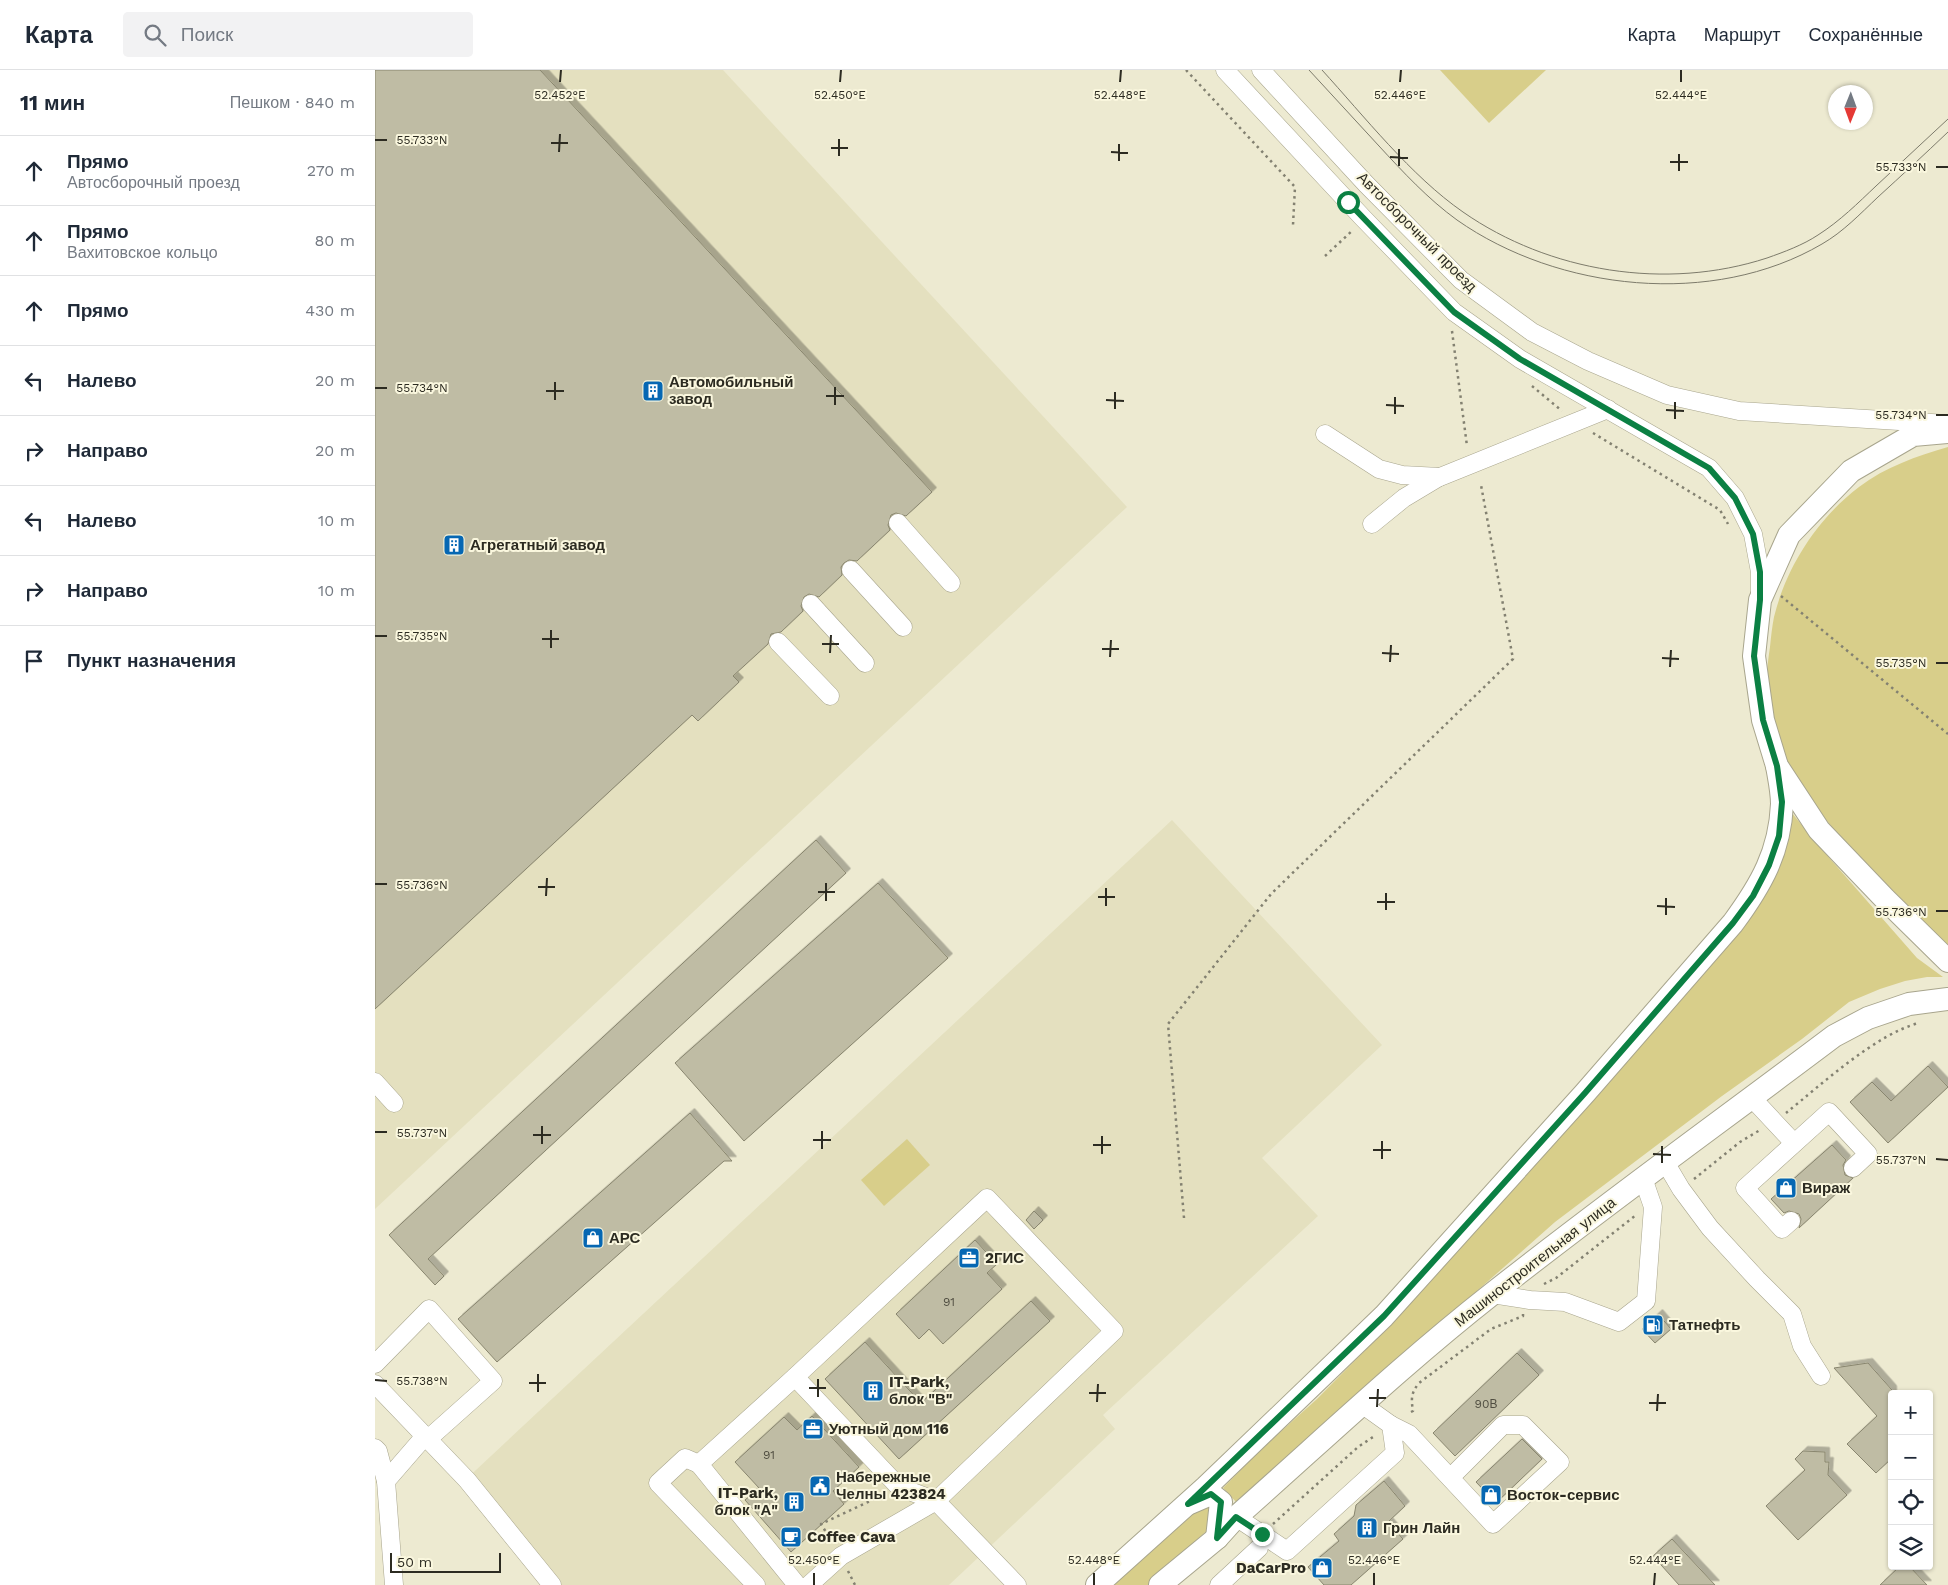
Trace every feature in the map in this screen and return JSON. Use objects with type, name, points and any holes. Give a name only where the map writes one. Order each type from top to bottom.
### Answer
[{"type":"main road","points":[[1097,1585],[1188,1504],[1384,1316],[1591,1086],[1733,923],[1753,896],[1769,865],[1779,836],[1782,802],[1777,766],[1763,720],[1754,656],[1760,600],[1789,535],[1851,471],[1913,435],[1948,432]]},
{"type":"main road","points":[[1777,766],[1819,830],[1885,900],[1948,961]]},
{"type":"main road","name":"Машиностроительная улица","points":[[1160,1585],[1217,1538],[1236,1517],[1420,1353],[1492,1294],[1643,1178],[1834,1036],[1868,1018],[1909,1004],[1948,999]]},
{"type":"main road","points":[[1188,1504],[1211,1494],[1221,1502],[1217,1538]]},
{"type":"street","name":"Автосборочный проезд","points":[[1225,70],[1360,222],[1454,312],[1520,359],[1709,468],[1735,498],[1753,534],[1760,572],[1760,600]]},
{"type":"street","name":"Автосборочный проезд","points":[[1261,70],[1381,199],[1461,280],[1532,332],[1588,361],[1667,395],[1739,410],[1948,424]]},
{"type":"street","points":[[1372,524],[1404,498],[1439,477],[1608,409]]},
{"type":"street","points":[[1325,434],[1379,469],[1402,475],[1439,477]]},
{"type":"street","points":[[898,523],[951,583]]},
{"type":"street","points":[[851,570],[903,628]]},
{"type":"street","points":[[811,604],[865,663]]},
{"type":"street","points":[[778,642],[830,696]]},
{"type":"street","points":[[375,1082],[394,1103]]},
{"type":"street","points":[[1752,1098],[1795,1143]]},
{"type":"street","points":[[1791,1221],[1782,1229],[1745,1188],[1829,1112],[1868,1154],[1853,1168]]},
{"type":"street","points":[[1665,1162],[1681,1189],[1709,1228],[1792,1314],[1802,1346],[1821,1376]]},
{"type":"street","points":[[1492,1294],[1531,1300],[1565,1302],[1619,1322],[1645,1300],[1653,1207],[1643,1178]]},
{"type":"street","points":[[699,1464],[987,1198],[1113,1331],[935,1501],[841,1556],[809,1585]]},
{"type":"street","points":[[375,1364],[429,1309],[493,1381],[426,1437],[386,1481]]},
{"type":"street","points":[[795,1377],[899,1487],[935,1501],[1017,1585]]},
{"type":"street","points":[[375,1384],[467,1480],[552,1585]]},
{"type":"street","points":[[1236,1517],[1287,1551],[1395,1453],[1384,1430],[1363,1405]]},
{"type":"street","points":[[1384,1430],[1409,1434],[1450,1478],[1493,1524],[1560,1462],[1523,1425],[1503,1425],[1450,1478]]},
{"type":"street","points":[[375,1448],[378,1451],[386,1481],[394,1585]]},
{"type":"street","points":[[757,1585],[658,1483],[685,1458],[699,1464],[797,1585]]},
{"type":"street","points":[[1219,1585],[1259,1548]]},
{"type":"path","points":[[1186,70],[1295,187],[1293,225]]},
{"type":"path","points":[[1325,256],[1360,222]]},
{"type":"path","points":[[1452,328],[1467,446]]},
{"type":"path","points":[[1184,1218],[1168,1024],[1271,894],[1513,659],[1481,486]]},
{"type":"path","points":[[1784,1114],[1870,1047],[1910,1025],[1919,1023]]},
{"type":"path","points":[[1691,1182],[1740,1142],[1765,1127]]},
{"type":"path","points":[[1538,1287],[1557,1278],[1641,1211]]},
{"type":"path","points":[[1411,1412],[1413,1411],[1411,1397],[1413,1390],[1419,1383],[1475,1339],[1491,1329],[1523,1316],[1523,1312]]},
{"type":"path","points":[[1271,1526],[1359,1447],[1384,1430]]},
{"type":"path","points":[[821,1524],[899,1487]]},
{"type":"shaded area","points":[[375,70],[723,70],[1127,507],[375,1209]]},
{"type":"shaded area","points":[[1440,70],[1546,70],[1489,123]]},
{"type":"shaded area","points":[[1948,447],[1948,951],[1860,859],[1803,792],[1780,742],[1771,714],[1767,684],[1773,624],[1779,598],[1795,562],[1817,529],[1844,499],[1869,480],[1902,463]]},
{"type":"shaded area","points":[[1792,813],[1917,958],[1943,977],[1927,977],[1905,981],[1849,1002],[1802,1039],[1722,1096],[1555,1222],[1237,1503],[1223,1488],[1258,1452],[1317,1399],[1391,1324],[1713,961]]},
{"type":"shaded area","points":[[1172,820],[1382,1045],[1262,1158],[1318,1216],[1103,1415],[1115,1429],[949,1585],[556,1585],[461,1484]]},
{"type":"shaded area","points":[[907,1139],[930,1165],[884,1206],[861,1180]]},
{"type":"shaded area","points":[[1198,1506],[1209,1508],[1213,1516],[1212,1526],[1148,1585],[1114,1585]]},
{"type":"building","points":[[375,70],[540,70],[932,492],[906,516],[896,513],[891,515],[888,525],[890,530],[857,561],[849,560],[844,563],[841,567],[842,575],[819,597],[809,594],[804,597],[801,606],[803,611],[781,632],[771,634],[768,644],[733,676],[739,682],[698,721],[692,715],[375,1009]]},
{"type":"building","points":[[816,840],[846,873],[428,1259],[444,1276],[435,1285],[389,1235]]},
{"type":"building","points":[[878,883],[948,958],[744,1141],[675,1063]]},
{"type":"building","points":[[1928,1066],[1948,1087],[1888,1143],[1850,1102],[1872,1082],[1891,1101]]},
{"type":"building","points":[[690,1113],[732,1161],[724,1161],[497,1362],[458,1319]]},
{"type":"building","points":[[1832,1145],[1846,1160],[1843,1165],[1845,1175],[1853,1178],[1799,1228],[1801,1219],[1799,1214],[1789,1211],[1784,1213],[1771,1199]]},
{"type":"building","points":[[1034,1211],[1043,1220],[1034,1229],[1026,1220]]},
{"type":"building","points":[[975,1240],[997,1264],[987,1273],[1002,1289],[943,1344],[929,1329],[919,1339],[896,1314]]},
{"type":"building","name":"IT-Park, блок \"В\"","points":[[1031,1301],[1050,1321],[899,1459],[825,1379],[865,1342],[921,1403]]},
{"type":"building","points":[[1658,1314],[1671,1329],[1655,1343],[1642,1329]]},
{"type":"building","points":[[1517,1353],[1539,1375],[1455,1456],[1433,1433]]},
{"type":"building","points":[[1868,1363],[1892,1390],[1888,1390],[1888,1462],[1876,1473],[1847,1444],[1877,1416],[1834,1368]]},
{"type":"building","points":[[812,1416],[859,1467],[833,1491],[844,1504],[791,1552],[745,1500],[759,1488],[735,1462],[784,1417],[797,1430]]},
{"type":"building","points":[[1522,1439],[1542,1459],[1496,1503],[1476,1482]]},
{"type":"building","points":[[1803,1451],[1825,1452],[1825,1462],[1829,1462],[1828,1475],[1847,1495],[1798,1540],[1766,1506],[1805,1470],[1795,1459]]},
{"type":"building","name":"Грин Лайн","points":[[1384,1481],[1405,1506],[1388,1522],[1403,1539],[1351,1585],[1324,1585],[1308,1567],[1339,1541],[1334,1534],[1354,1516],[1356,1505]]},
{"type":"building","points":[[1672,1539],[1715,1585],[1679,1585],[1653,1556]]},
{"type":"building","points":[[1896,1570],[1913,1570],[1927,1585],[1880,1585]]},
{"type":"tram line","points":[[1309,70],[1407,175],[1457,220],[1497,244],[1541,263],[1588,276],[1637,283],[1685,283],[1733,277],[1779,264],[1822,244],[1851,222],[1948,132]]},
{"type":"tram line","points":[[1322,70],[1371,126],[1407,163],[1425,181],[1463,212],[1497,233],[1533,249],[1570,262],[1609,270],[1649,274],[1689,273],[1728,268],[1767,258],[1806,242],[1826,230],[1849,212],[1948,119]]},
{"type":"place","name":"Автомобильный завод","points":[[653,391]]},
{"type":"place","name":"Агрегатный завод","points":[[454,545]]},
{"type":"place","name":"Вираж","points":[[1786,1188]]},
{"type":"place","name":"АРС","points":[[593,1238]]},
{"type":"place","name":"2ГИС","points":[[969,1258]]},
{"type":"place","name":"Татнефть","points":[[1653,1325]]},
{"type":"place","name":"IT-Park, блок \"В\"","points":[[873,1391]]},
{"type":"place","name":"Уютный дом 116","points":[[813,1429]]},
{"type":"place","name":"Набережные Челны 423824","points":[[820,1486]]},
{"type":"place","name":"Восток-сервис","points":[[1491,1495]]},
{"type":"place","name":"IT-Park, блок \"А\"","points":[[794,1502]]},
{"type":"place","name":"Грин Лайн","points":[[1367,1528]]},
{"type":"place","name":"Coffee Cava","points":[[791,1537]]},
{"type":"place","name":"DaCarPro","points":[[1322,1568]]},
{"type":"route","points":[[1262,1534],[1236,1517],[1217,1538],[1221,1502],[1211,1494],[1188,1504],[1384,1316],[1585,1093],[1733,923],[1753,896],[1769,865],[1779,836],[1782,802],[1777,766],[1763,720],[1754,656],[1760,600],[1760,572],[1753,534],[1735,498],[1709,468],[1520,359],[1454,312],[1348,202]]}]
